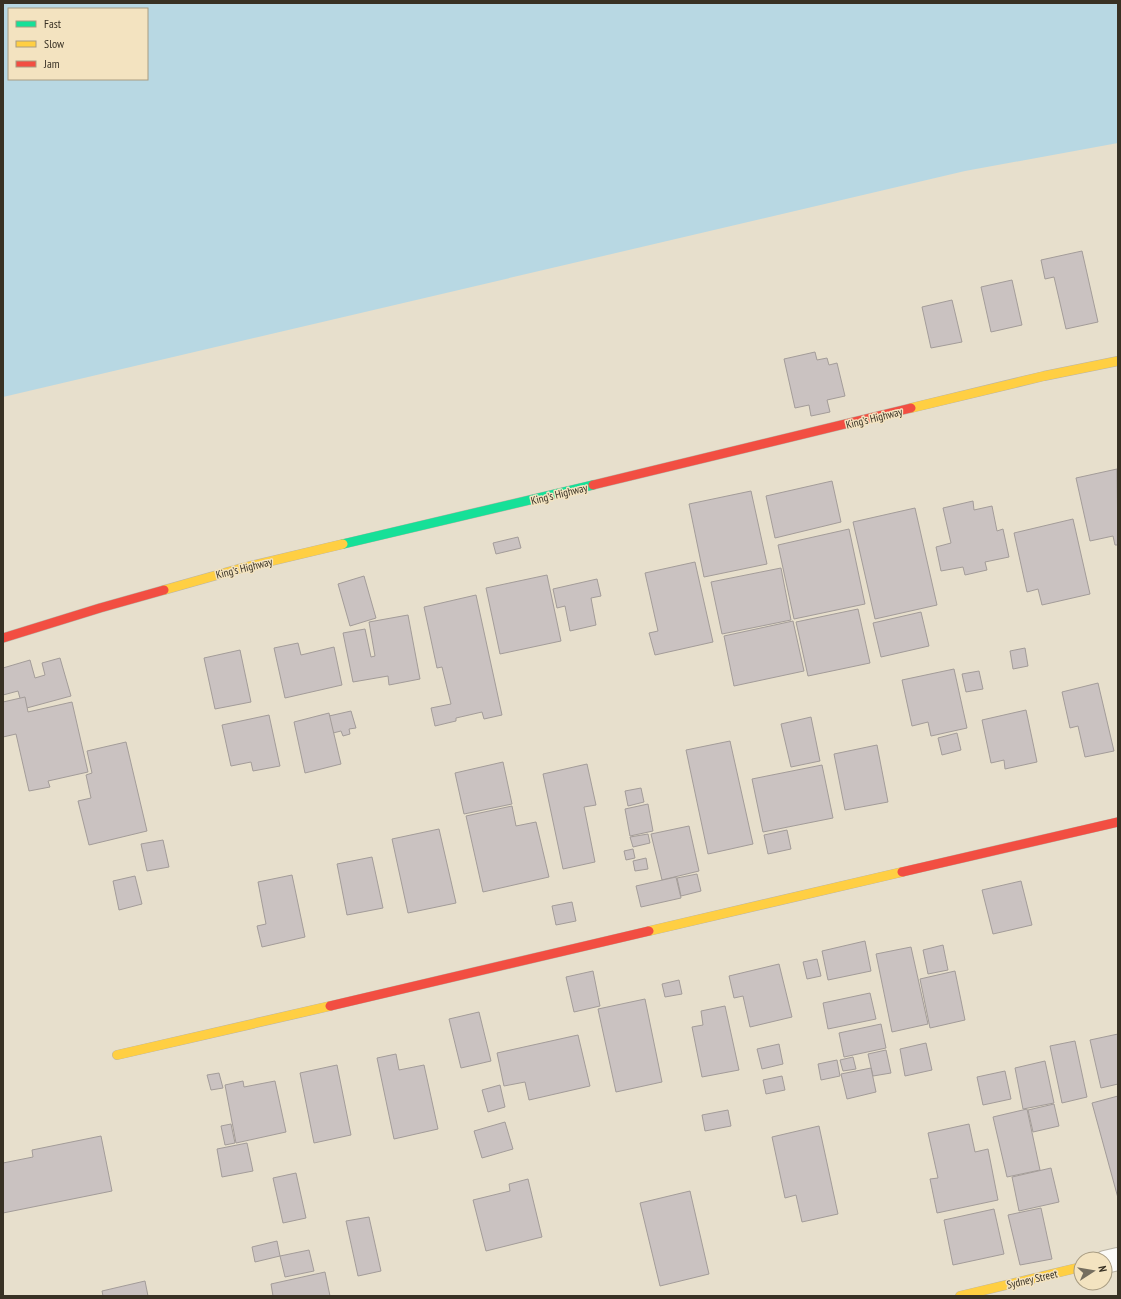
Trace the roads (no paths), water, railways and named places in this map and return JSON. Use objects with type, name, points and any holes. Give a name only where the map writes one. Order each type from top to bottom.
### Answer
[{"type":"main road","name":"King's Highway","points":[[3,638],[100,608],[242,568],[524,502],[1036,378],[1118,361]]},
{"type":"main road","points":[[117,1055],[1118,822]]},
{"type":"main road","name":"Sydney Street","points":[[960,1296],[1073,1269]]},
{"type":"water","points":[[3,3],[1118,3],[1118,143],[965,171],[3,397]]}]
